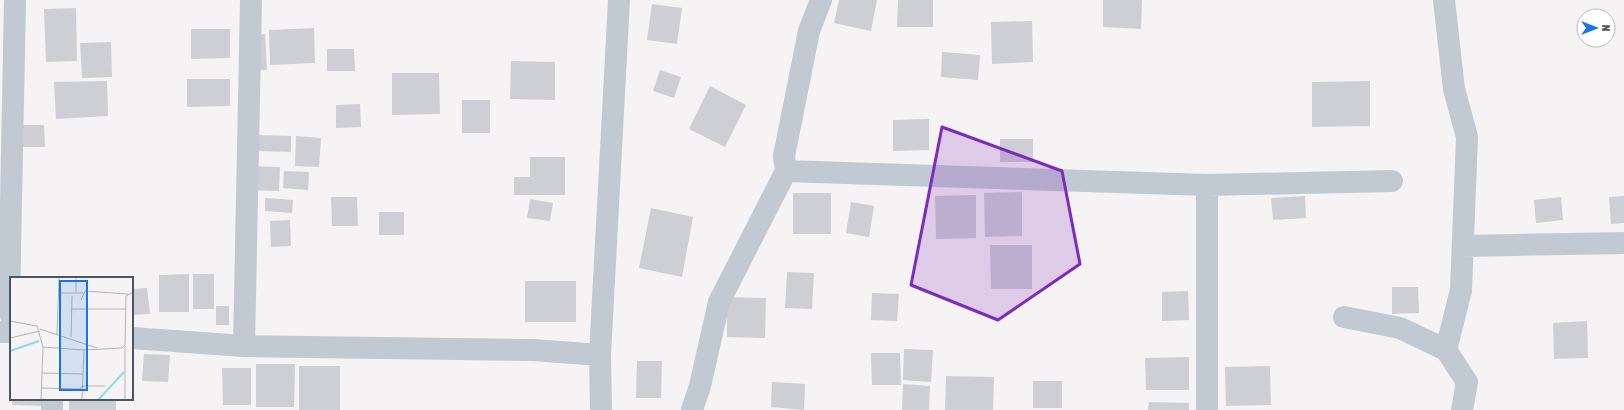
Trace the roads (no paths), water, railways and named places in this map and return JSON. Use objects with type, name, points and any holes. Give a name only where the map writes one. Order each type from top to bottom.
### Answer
[{"type":"street","points":[[10,310],[15,0]]},
{"type":"street","points":[[244,346],[251,0]]},
{"type":"street","points":[[601,410],[600,355],[619,0]]},
{"type":"street","points":[[692,410],[700,386],[719,302],[786,171],[784,156],[807,39],[821,0]]},
{"type":"street","points":[[1444,0],[1454,88],[1467,137],[1461,290],[1446,350]]},
{"type":"street","points":[[786,171],[1207,185],[1392,181]]},
{"type":"street","points":[[1207,185],[1207,410]]},
{"type":"street","points":[[1463,246],[1624,243]]},
{"type":"street","points":[[1344,317],[1400,328],[1446,350],[1467,382],[1462,410]]},
{"type":"street","points":[[133,338],[244,346],[533,350],[600,355]]}]
